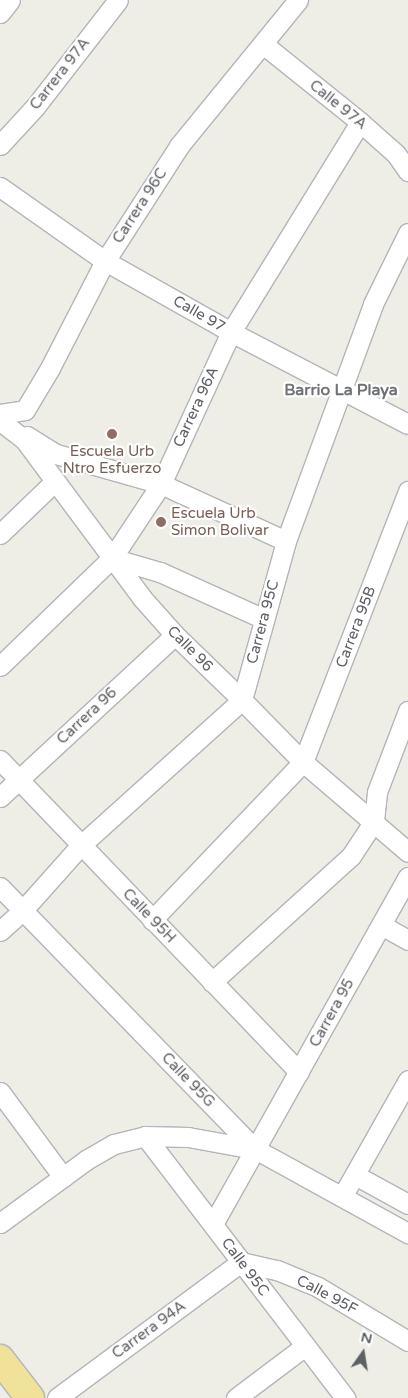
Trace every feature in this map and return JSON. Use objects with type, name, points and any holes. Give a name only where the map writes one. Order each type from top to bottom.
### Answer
[{"type":"highway","points":[[0,1359],[30,1398]]},
{"type":"street","points":[[0,13],[10,0]]},
{"type":"street","name":"Carrera 97A","points":[[0,146],[35,107],[118,0]]},
{"type":"street","name":"Carrera 96C","points":[[0,414],[24,410],[50,368],[105,261],[179,146],[298,0]]},
{"type":"street","name":"Calle 97A","points":[[263,44],[360,122],[396,154],[408,171]]},
{"type":"street","name":"Carrera 96A","points":[[0,666],[112,558],[161,484],[231,332],[360,122]]},
{"type":"street","name":"Calle 97","points":[[0,188],[105,261],[231,332],[408,424]]},
{"type":"street","name":"Carrera 95C","points":[[242,700],[286,541],[374,304],[408,233]]},
{"type":"street","points":[[0,420],[56,454],[161,484],[286,541]]},
{"type":"street","name":"Calle 96","points":[[0,420],[24,439],[142,598],[175,635],[303,762],[408,852]]},
{"type":"street","points":[[0,534],[55,481]]},
{"type":"street","name":"Carrera 95B","points":[[303,762],[408,491]]},
{"type":"street","points":[[112,558],[160,572],[264,619]]},
{"type":"street","name":"Carrera 96","points":[[0,797],[175,635]]},
{"type":"street","points":[[0,931],[23,910],[81,845],[242,700]]},
{"type":"street","points":[[212,982],[351,856],[374,821],[377,792],[408,712]]},
{"type":"street","name":"Calle 95H","points":[[0,760],[298,1072]]},
{"type":"street","points":[[152,920],[303,762]]},
{"type":"street","name":"Carrera 95","points":[[213,1224],[408,877]]},
{"type":"street","name":"Calle 95G","points":[[0,887],[255,1149],[343,1195],[408,1232]]},
{"type":"street","points":[[381,925],[408,940]]},
{"type":"street","points":[[343,1195],[408,1080]]},
{"type":"street","points":[[0,1092],[63,1177]]},
{"type":"street","points":[[0,1223],[86,1160],[114,1144],[145,1136],[188,1137],[255,1149]]},
{"type":"street","name":"Calle 95C","points":[[145,1136],[345,1398]]},
{"type":"street","points":[[355,1175],[408,1204]]},
{"type":"street","name":"Calle 95F","points":[[241,1262],[277,1270],[318,1287],[408,1341]]},
{"type":"street","name":"Carrera 94A","points":[[57,1398],[241,1262]]},
{"type":"street","points":[[236,1398],[305,1346]]},
{"type":"place","name":"Escuela Urb Ntro Esfuerzo","points":[[112,434]]},
{"type":"place","name":"Escuela Urb Simon Bolivar","points":[[161,522]]},
{"type":"district","name":"Barrio La Playa","points":[[341,390]]}]
